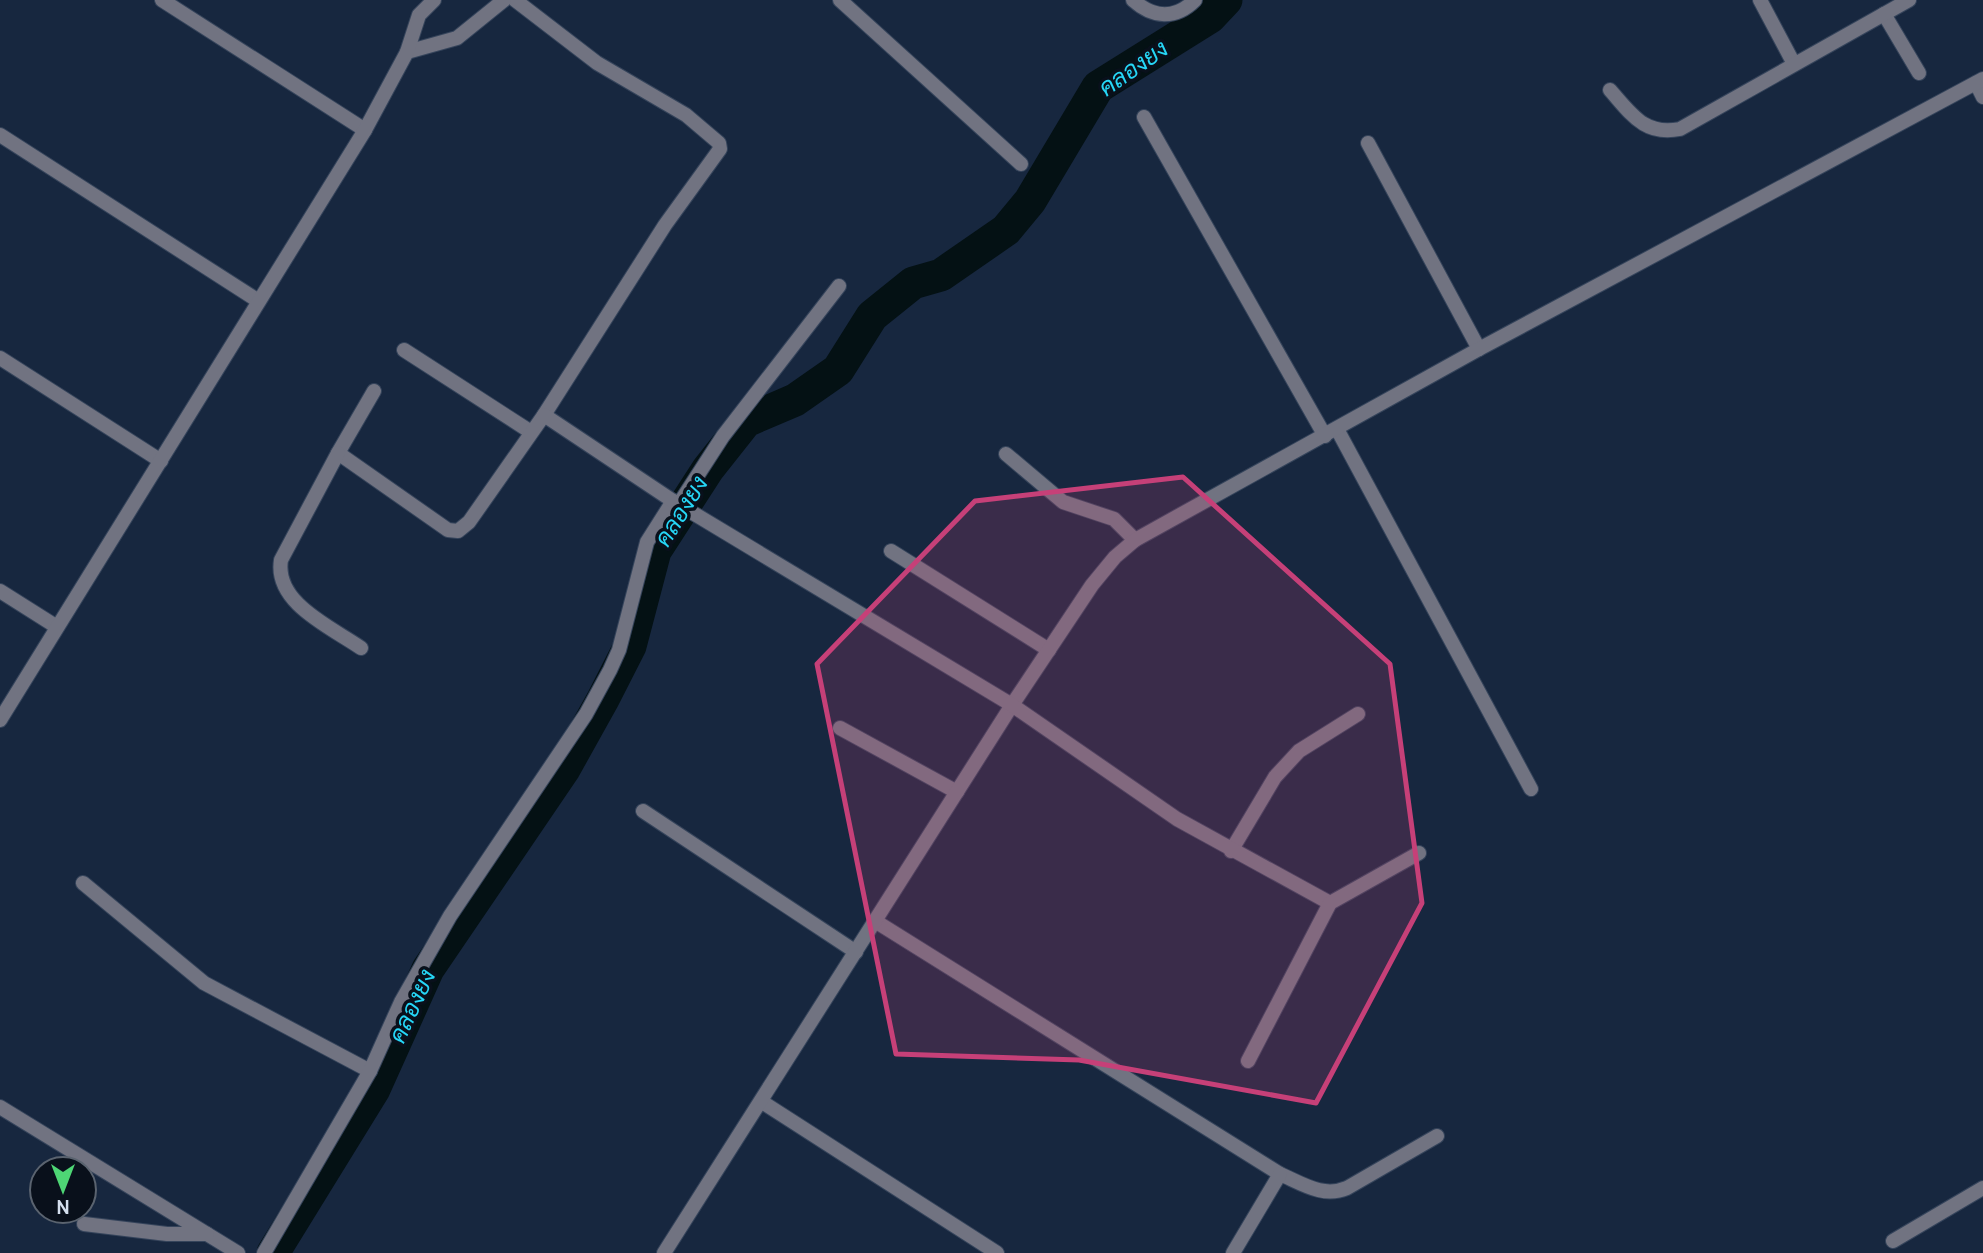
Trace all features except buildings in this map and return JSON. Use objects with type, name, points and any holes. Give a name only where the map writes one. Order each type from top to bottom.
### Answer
[{"type":"street","points":[[162,0],[365,130]]},
{"type":"street","points":[[0,720],[161,461],[257,300],[365,130],[407,52],[419,15],[434,0]]},
{"type":"street","points":[[407,52],[457,38],[504,0]]},
{"type":"street","points":[[338,453],[448,530],[458,531],[469,522],[544,415],[665,225],[720,149],[719,143],[686,115],[597,63],[515,0]]},
{"type":"street","points":[[840,0],[1021,163]]},
{"type":"street","points":[[1133,0],[1144,10],[1166,16],[1186,9],[1195,0]]},
{"type":"street","points":[[1760,0],[1794,64]]},
{"type":"street","points":[[1610,90],[1644,125],[1661,133],[1680,129],[1909,0]]},
{"type":"street","points":[[1884,14],[1919,73]]},
{"type":"street","points":[[664,1253],[1012,705],[1092,585],[1115,557],[1135,540],[1479,349],[1980,81],[1983,97]]},
{"type":"street","points":[[1144,117],[1331,433],[1531,789]]},
{"type":"street","points":[[0,135],[257,300]]},
{"type":"street","points":[[1368,143],[1479,349]]},
{"type":"street","points":[[264,1253],[370,1070],[401,1002],[450,916],[579,725],[610,670],[619,650],[643,553],[723,436],[839,286]]},
{"type":"street","points":[[404,350],[531,432]]},
{"type":"street","points":[[0,358],[161,461]]},
{"type":"street","points":[[361,648],[297,604],[285,591],[279,571],[281,560],[374,391]]},
{"type":"street","points":[[544,415],[676,502],[1012,705],[1177,819],[1330,903]]},
{"type":"street","points":[[1006,454],[1063,502],[1114,519],[1135,540]]},
{"type":"street","points":[[891,551],[1049,650]]},
{"type":"street","points":[[0,591],[57,627]]},
{"type":"street","points":[[1231,850],[1275,777],[1299,751],[1358,713]]},
{"type":"street","points":[[840,728],[957,792]]},
{"type":"street","points":[[643,811],[856,952]]},
{"type":"street","points":[[1248,1061],[1330,903],[1419,853]]},
{"type":"street","points":[[83,883],[204,983],[370,1070]]},
{"type":"street","points":[[874,921],[1280,1174],[1332,1194],[1437,1136]]},
{"type":"street","points":[[762,1102],[997,1253]]},
{"type":"street","points":[[0,1107],[237,1253]]},
{"type":"street","points":[[1233,1253],[1280,1174]]},
{"type":"street","points":[[1893,1241],[1983,1188]]},
{"type":"street","points":[[92,1225],[167,1234],[207,1234]]},
{"type":"highlighted area","points":[[1183,477],[1390,664],[1422,903],[1316,1103],[1079,1060],[896,1054],[817,664],[975,501]]},
{"type":"waterway","name":"คลองยง","points":[[273,1253],[374,1089],[428,969],[564,769],[603,699],[630,646],[655,551],[708,469],[746,421],[795,400],[838,370],[872,316],[913,283],[941,275],[1006,230],[1030,201],[1098,87],[1210,17],[1226,0]]}]
